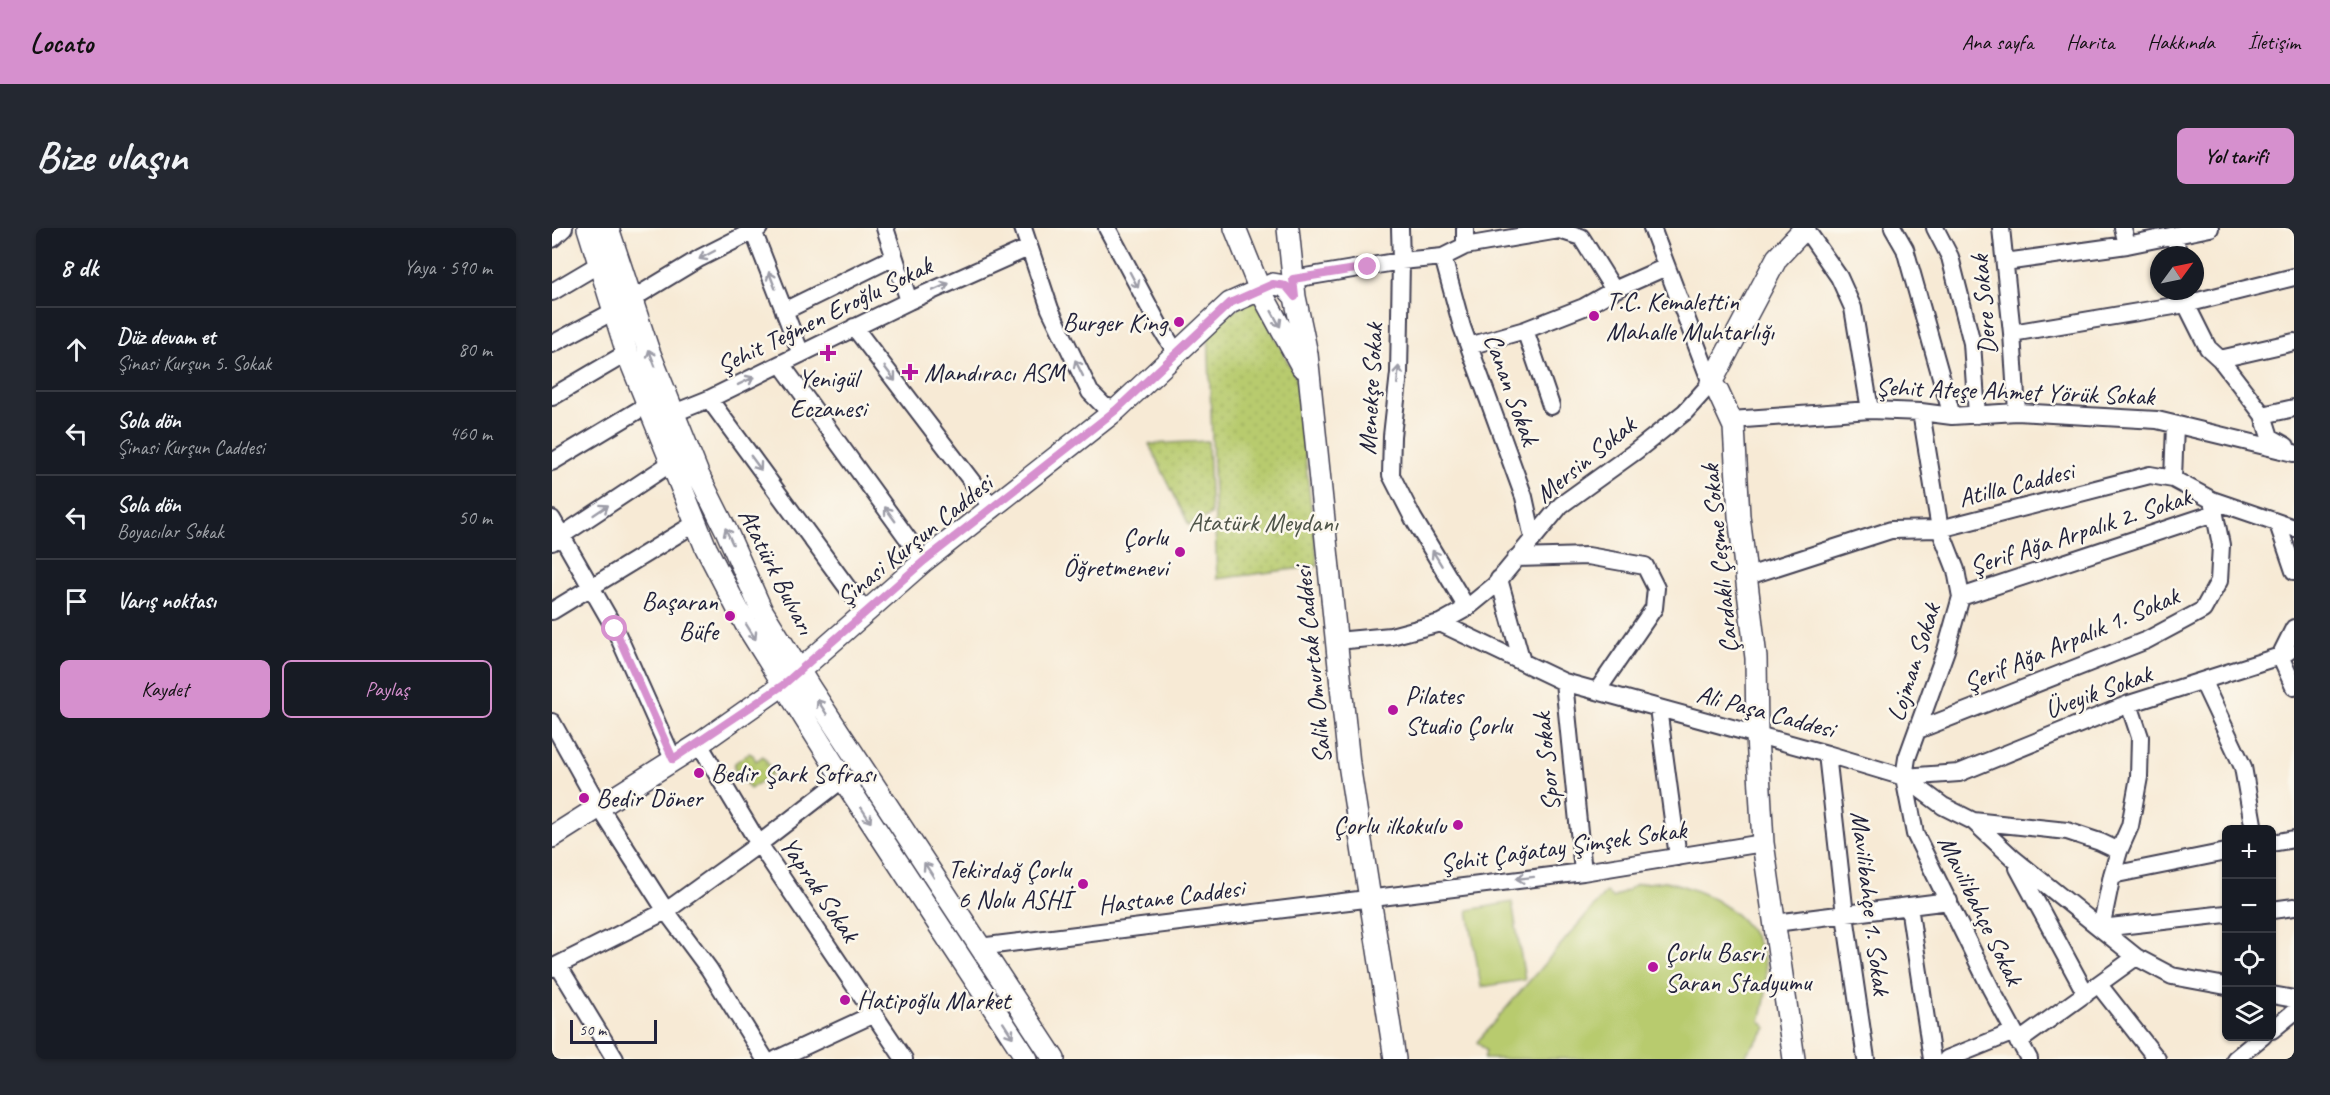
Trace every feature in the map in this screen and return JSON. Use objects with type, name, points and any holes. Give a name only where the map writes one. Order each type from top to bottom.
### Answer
[{"type":"main road","name":"Atatürk Bulvarı","points":[[588,228],[601,263],[627,353],[671,464],[696,524],[745,623],[791,678],[979,947],[1054,1059]]},
{"type":"main road","name":"Atatürk Bulvarı","points":[[608,228],[648,349],[698,474],[726,530],[791,678],[843,779],[1027,1059]]},
{"type":"main road","points":[[1235,228],[1258,284],[1302,365],[1311,397]]},
{"type":"main road","name":"Salih Omurtak Caddesi","points":[[1288,228],[1293,281],[1307,354],[1349,764],[1395,1059]]},
{"type":"main road","points":[[1711,383],[1777,258],[1800,231]]},
{"type":"main road","points":[[1258,284],[1275,273],[1293,281]]},
{"type":"main road","name":"Şinasi Kurşun Caddesi","points":[[552,837],[699,744],[791,678],[924,561],[1116,410],[1230,303],[1258,284],[1286,286],[1293,281]]},
{"type":"main road","name":"Çardaklı Çeşme Sokak","points":[[1711,383],[1718,392],[1734,427],[1739,516],[1756,658],[1756,736],[1763,843],[1794,1059]]},
{"type":"street","points":[[552,239],[564,228]]},
{"type":"street","points":[[885,228],[909,301]]},
{"type":"street","points":[[1023,228],[1050,309],[1090,392],[1103,405],[1116,410]]},
{"type":"street","points":[[1107,228],[1177,354]]},
{"type":"street","name":"Menekşe Sokak","points":[[1400,228],[1399,373],[1392,436],[1391,475],[1413,518],[1467,608]]},
{"type":"street","points":[[1465,228],[1465,246]]},
{"type":"street","points":[[1652,228],[1711,383]]},
{"type":"street","points":[[1893,228],[1905,249],[1952,416]]},
{"type":"street","points":[[1935,228],[1950,257],[1972,343],[1977,415]]},
{"type":"street","name":"Dere Sokak","points":[[2001,228],[2012,333],[2017,412]]},
{"type":"street","points":[[2122,228],[2127,245]]},
{"type":"street","points":[[2005,262],[2127,245],[2210,228]]},
{"type":"street","points":[[632,299],[700,258],[755,229],[801,354]]},
{"type":"street","points":[[1293,281],[1401,261],[1443,257],[1465,246],[1559,230],[1581,237],[1614,290]]},
{"type":"street","points":[[1800,231],[1839,277],[1852,308],[1870,410]]},
{"type":"street","points":[[2175,236],[2177,246]]},
{"type":"street","name":"Şehit Teğmen Eroğlu Sokak","points":[[674,413],[709,399],[909,301],[1028,248]]},
{"type":"street","points":[[784,311],[894,257]]},
{"type":"street","name":"Canan Sokak","points":[[1443,257],[1469,346],[1524,497],[1533,538]]},
{"type":"street","points":[[552,292],[601,263]]},
{"type":"street","points":[[1469,346],[1525,330],[1584,307],[1614,290],[1666,267]]},
{"type":"street","points":[[2204,294],[2294,277]]},
{"type":"street","points":[[2012,333],[2171,300]]},
{"type":"street","points":[[2186,300],[2208,348],[2220,359],[2263,415],[2270,437],[2294,452]]},
{"type":"street","points":[[552,344],[614,311]]},
{"type":"street","points":[[854,327],[993,509]]},
{"type":"street","points":[[1525,330],[1551,406]]},
{"type":"street","points":[[2220,359],[2294,342]]},
{"type":"street","points":[[552,397],[627,353]]},
{"type":"street","points":[[781,364],[924,561]]},
{"type":"street","name":"Mersin Sokak","points":[[1440,623],[1467,608],[1499,579],[1561,505],[1636,451],[1685,412],[1711,383]]},
{"type":"street","points":[[709,399],[866,613]]},
{"type":"street","points":[[552,462],[648,405]]},
{"type":"street","points":[[2263,415],[2294,408]]},
{"type":"street","name":"Şehit Ateşe Ahmet Yörük Sokak","points":[[1731,420],[1870,410],[1952,416],[2017,412],[2157,420],[2294,452]]},
{"type":"street","name":"Lojman Sokak","points":[[1904,777],[1907,758],[1961,597],[1956,570],[1940,529],[1921,412]]},
{"type":"street","points":[[2173,479],[2175,425]]},
{"type":"street","points":[[557,539],[671,464]]},
{"type":"street","name":"Atilla Caddesi","points":[[1745,577],[1891,530],[1940,529],[2150,475],[2173,479],[2214,507],[2286,526]]},
{"type":"street","name":"Şerif Ağa Arpalık 2. Sokak","points":[[1961,597],[2214,507]]},
{"type":"street","name":"Şerif Ağa Arpalık 1. Sokak","points":[[1918,730],[2147,640],[2203,610],[2219,581],[2221,545],[2214,507]]},
{"type":"street","points":[[552,519],[557,539],[591,586],[615,629],[673,759]]},
{"type":"street","points":[[552,611],[696,524]]},
{"type":"street","points":[[2286,526],[2294,571]]},
{"type":"street","points":[[1516,558],[1588,556],[1645,566],[1656,588],[1654,608],[1597,691]]},
{"type":"street","points":[[1499,579],[1522,662]]},
{"type":"street","points":[[1336,641],[1391,636],[1440,623]]},
{"type":"street","name":"Ali Paşa Caddesi","points":[[1440,623],[1564,682],[1904,777],[1943,806],[1973,821],[2014,859],[2136,957],[2172,976],[2222,985]]},
{"type":"street","points":[[2294,628],[2287,652],[2294,687]]},
{"type":"street","name":"Üveyik Sokak","points":[[1904,777],[1959,773],[2129,704],[2287,652]]},
{"type":"street","points":[[2203,681],[2243,767],[2253,825]]},
{"type":"street","name":"Spor Sokak","points":[[1564,682],[1583,872]]},
{"type":"street","points":[[2129,704],[2140,737],[2139,777],[2130,826],[2119,851],[2095,924],[2222,914]]},
{"type":"street","points":[[1658,708],[1678,857]]},
{"type":"street","points":[[552,722],[600,808],[666,911],[709,969],[765,1059]]},
{"type":"street","name":"Yaprak Sokak","points":[[699,744],[759,844],[904,1059]]},
{"type":"street","name":"Mavilibahçe 1. Sokak","points":[[1827,754],[1845,915],[1866,1059]]},
{"type":"street","name":"Mavilibahçe Sokak","points":[[1904,777],[1915,834],[2029,1059]]},
{"type":"street","points":[[615,1059],[555,967],[666,911],[759,844],[843,779]]},
{"type":"street","points":[[1973,821],[2067,831],[2119,851]]},
{"type":"street","points":[[2276,842],[2294,839]]},
{"type":"street","name":"Şehit Çağatay Şimşek Sokak","points":[[1370,897],[1583,872],[1763,843]]},
{"type":"street","points":[[2112,875],[2222,853]]},
{"type":"street","points":[[2014,859],[2092,990],[2157,1059]]},
{"type":"street","name":"Hastane Caddesi","points":[[979,947],[1370,897]]},
{"type":"street","points":[[1775,923],[1948,900]]},
{"type":"street","points":[[1909,906],[1932,1059]]},
{"type":"street","points":[[2276,909],[2294,907]]},
{"type":"street","points":[[1947,1059],[2016,1037],[2092,990],[2136,957]]},
{"type":"street","points":[[2276,995],[2294,999]]},
{"type":"street","points":[[2276,1026],[2294,1012]]},
{"type":"street","points":[[777,1059],[874,1014]]},
{"type":"street","points":[[2235,1059],[2257,1041]]},
{"type":"green space","name":"Atatürk Meydanı","points":[[1255,297],[1296,378],[1318,566],[1217,579],[1208,329]]},
{"type":"green space","points":[[1208,441],[1211,515],[1189,525],[1149,444]]},
{"type":"green space","points":[[749,753],[756,761],[763,756],[772,770],[772,774],[750,789],[734,768],[735,763]]},
{"type":"green space","name":"Çorlu Basri Saran Stadyumu","points":[[1665,881],[1714,899],[1733,912],[1748,928],[1759,946],[1765,968],[1766,993],[1760,1021],[1767,1028],[1742,1059],[1484,1059],[1486,1051],[1477,1042],[1606,892],[1613,898],[1638,884]]},
{"type":"green space","points":[[1512,902],[1525,980],[1481,987],[1468,910]]},
{"type":"place","name":"T.C. Kemalettin Mahalle Muhtarlığı","points":[[1594,316]]},
{"type":"place","name":"Burger King","points":[[1179,322]]},
{"type":"place","name":"Yenigül Eczanesi","points":[[828,353]]},
{"type":"place","name":"Mandıracı ASM","points":[[910,372]]},
{"type":"place","name":"Çorlu Öğretmenevi","points":[[1180,552]]},
{"type":"place","name":"Başaran Büfe","points":[[730,616]]},
{"type":"place","name":"Pilates Studio Çorlu","points":[[1393,710]]},
{"type":"place","name":"Bedir Şark Sofrası","points":[[699,773]]},
{"type":"place","name":"Bedir Döner","points":[[584,798]]},
{"type":"place","name":"Çorlu ilkokulu","points":[[1458,825]]},
{"type":"place","name":"Tekirdağ Çorlu 6 Nolu ASHİ","points":[[1083,884]]},
{"type":"place","name":"Çorlu Basri Saran Stadyumu","points":[[1653,967]]},
{"type":"place","name":"Hatipoğlu Market","points":[[845,1000]]},
{"type":"route","points":[[615,629],[673,759],[699,744],[783,685],[924,561],[1087,435],[1230,303],[1273,284],[1286,286],[1295,297],[1293,279],[1368,267]]}]
